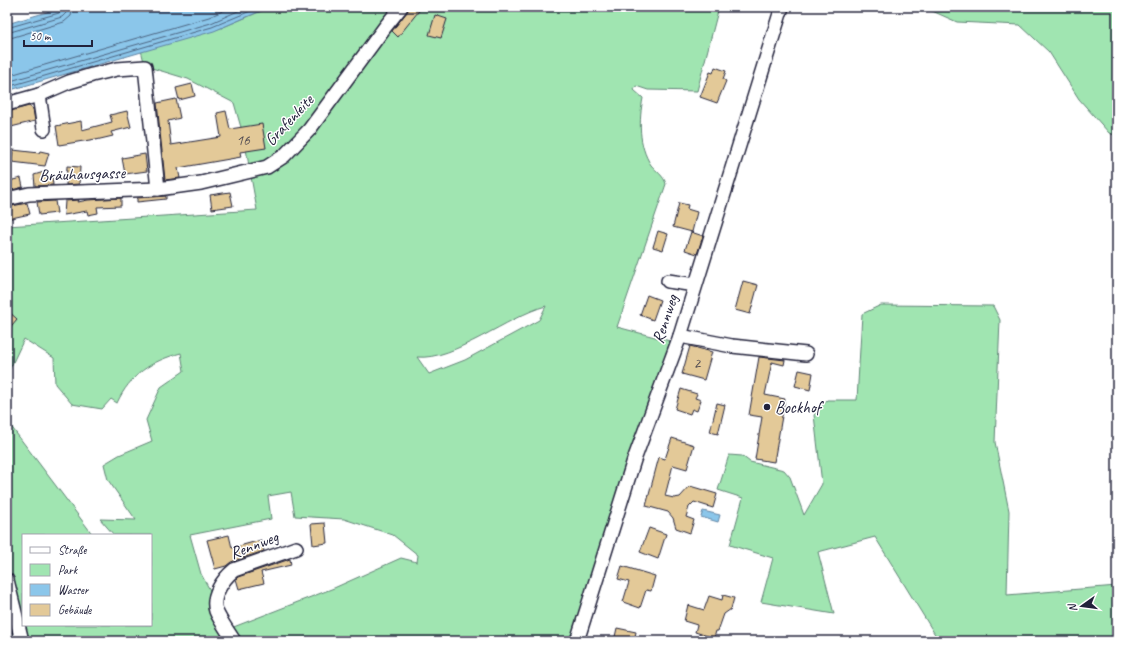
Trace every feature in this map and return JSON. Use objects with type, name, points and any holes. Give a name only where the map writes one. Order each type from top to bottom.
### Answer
[{"type":"street","name":"Grafenleite","points":[[158,189],[201,183],[267,167],[284,156],[309,130],[401,7]]},
{"type":"street","name":"Rennweg","points":[[577,641],[634,460],[680,336],[782,7]]},
{"type":"street","points":[[7,104],[39,95],[69,82],[92,75],[117,69],[145,67],[158,189]]},
{"type":"street","points":[[39,95],[44,129]]},
{"type":"street","name":"Bräuhausgasse","points":[[7,199],[29,194],[158,189]]},
{"type":"street","points":[[668,281],[695,286]]},
{"type":"street","points":[[680,336],[732,346],[806,354]]},
{"type":"street","name":"Rennweg","points":[[234,641],[216,611],[215,597],[223,581],[234,570],[296,548]]},
{"type":"street","points":[[7,580],[22,641]]},
{"type":"green space","points":[[271,7],[719,7],[697,91],[648,90],[636,86],[634,90],[643,98],[640,124],[644,149],[651,165],[662,176],[666,184],[617,327],[670,341],[573,641],[7,641],[7,421],[92,534],[22,534],[22,626],[152,626],[152,534],[113,534],[100,519],[136,520],[108,480],[104,464],[119,455],[152,441],[146,420],[161,387],[184,371],[181,353],[160,360],[143,370],[128,384],[117,403],[111,399],[102,409],[72,404],[55,384],[54,358],[24,339],[7,375],[7,226],[257,210],[244,138],[234,103],[188,79],[145,66],[141,50],[221,28]],"holes":[[[546,306],[539,320],[465,360],[429,374],[417,357],[432,356],[447,352],[481,337],[531,311]],[[291,492],[295,516],[344,519],[393,535],[418,555],[417,562],[401,558],[334,588],[231,628],[201,574],[190,535],[271,519],[268,496]]]},
{"type":"green space","points":[[936,7],[1117,7],[1117,136],[1109,133],[1079,99],[1049,52],[1020,25],[957,22],[930,10]]},
{"type":"green space","points":[[881,305],[993,306],[1000,320],[995,442],[1009,511],[1007,595],[1117,586],[1117,641],[939,641],[875,537],[818,552],[834,614],[761,602],[773,558],[730,545],[743,498],[718,490],[729,455],[742,456],[750,462],[784,470],[790,477],[804,515],[822,484],[814,415],[827,400],[857,400],[862,314]]},
{"type":"water","points":[[64,7],[270,7],[214,31],[7,91],[7,24]]},
{"type":"water","points":[[703,511],[720,515],[718,522],[701,517]]},
{"type":"building","points":[[409,7],[422,7],[398,37],[392,31],[407,12]]},
{"type":"building","points":[[435,15],[447,19],[441,38],[429,35]]},
{"type":"building","points":[[715,67],[726,71],[723,79],[726,81],[717,103],[700,97],[710,72],[713,73]]},
{"type":"building","points":[[192,84],[195,96],[179,100],[176,88]]},
{"type":"building","points":[[176,99],[180,118],[168,121],[171,145],[221,137],[217,113],[226,111],[230,129],[262,124],[266,148],[240,152],[241,157],[178,168],[180,178],[165,180],[157,103]]},
{"type":"building","points":[[29,106],[33,109],[35,121],[7,128],[7,112]]},
{"type":"building","points":[[127,111],[131,127],[111,132],[113,136],[59,145],[56,126],[81,121],[82,130],[112,122],[110,115]]},
{"type":"building","points":[[13,150],[39,153],[40,151],[49,153],[45,166],[12,162]]},
{"type":"building","points":[[145,154],[147,171],[125,174],[122,158]]},
{"type":"building","points":[[67,166],[80,167],[79,184],[66,185]]},
{"type":"building","points":[[44,172],[42,177],[52,176],[53,185],[35,186],[34,175]]},
{"type":"building","points":[[21,178],[23,187],[12,190],[9,181]]},
{"type":"building","points":[[230,192],[233,206],[212,209],[210,195]]},
{"type":"building","points":[[166,196],[166,199],[137,202],[137,198]]},
{"type":"building","points":[[121,198],[121,206],[97,207],[98,213],[88,215],[87,211],[64,215],[65,201],[79,200],[78,202]]},
{"type":"building","points":[[55,201],[57,213],[39,215],[37,202]]},
{"type":"building","points":[[27,203],[30,214],[7,219],[7,207]]},
{"type":"building","points":[[679,203],[688,205],[687,209],[697,212],[692,232],[673,227]]},
{"type":"building","points":[[658,231],[668,234],[663,250],[653,247]]},
{"type":"building","points":[[691,232],[703,236],[697,254],[685,250]]},
{"type":"building","points":[[743,281],[758,285],[750,314],[735,310]]},
{"type":"building","points":[[647,295],[660,300],[653,320],[640,315]]},
{"type":"building","points":[[7,310],[17,319],[7,331]]},
{"type":"building","points":[[690,346],[712,352],[704,380],[682,374]]},
{"type":"building","name":"Bockhof","points":[[759,357],[785,360],[784,365],[772,362],[765,395],[785,399],[774,462],[755,459],[762,417],[749,415]]},
{"type":"building","points":[[799,370],[813,373],[810,390],[795,386]]},
{"type":"building","points":[[681,389],[697,394],[695,398],[701,400],[697,411],[692,409],[690,414],[675,409]]},
{"type":"building","points":[[717,403],[725,405],[718,434],[710,432]]},
{"type":"building","points":[[672,438],[694,445],[687,469],[673,465],[665,496],[674,498],[680,497],[690,486],[717,494],[713,508],[694,502],[689,507],[686,517],[694,520],[690,533],[676,528],[673,518],[668,512],[646,506],[659,457],[665,459]]},
{"type":"building","points":[[325,523],[327,543],[313,545],[311,524]]},
{"type":"building","points":[[649,528],[666,534],[658,559],[640,552]]},
{"type":"building","points":[[229,535],[232,548],[261,540],[264,551],[215,569],[207,540]]},
{"type":"building","points":[[290,559],[291,565],[261,572],[264,583],[239,589],[236,579],[238,577]]},
{"type":"building","points":[[622,566],[655,576],[651,591],[646,590],[640,608],[623,602],[629,582],[618,579]]},
{"type":"building","points":[[723,595],[734,598],[731,609],[724,614],[714,638],[695,632],[697,625],[684,621],[688,605],[704,610],[709,596],[722,600]]},
{"type":"building","points":[[617,628],[636,632],[634,641],[614,641]]},
{"type":"place","name":"Bockhof","points":[[767,407]]}]
